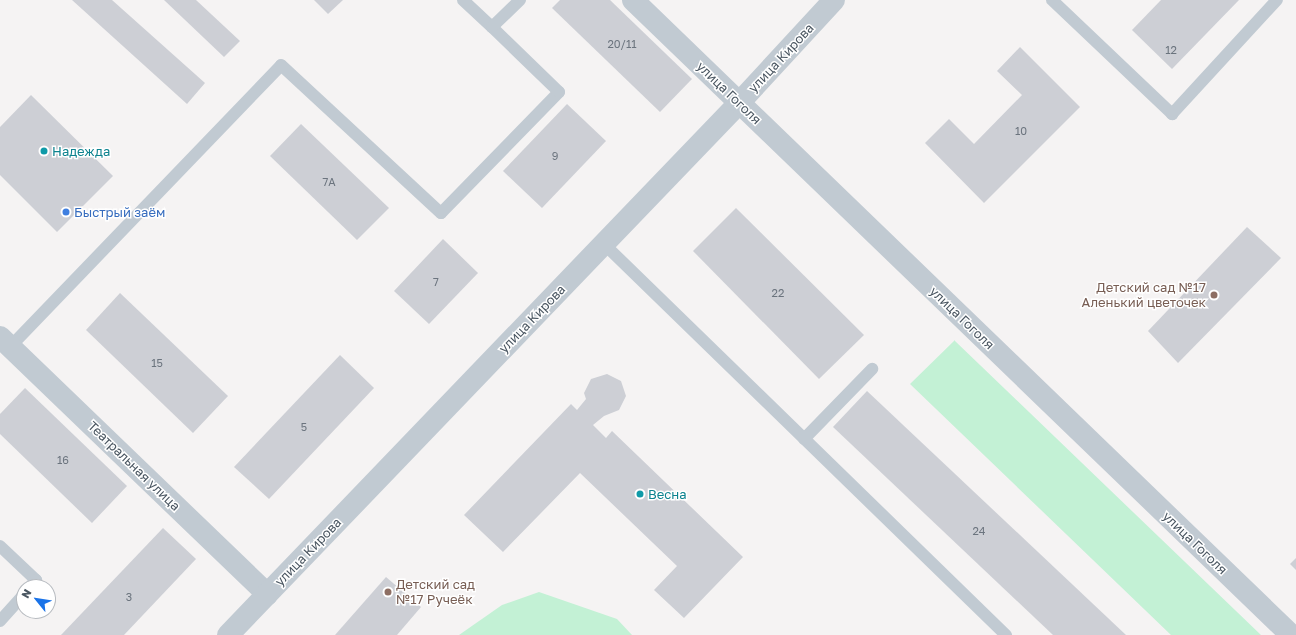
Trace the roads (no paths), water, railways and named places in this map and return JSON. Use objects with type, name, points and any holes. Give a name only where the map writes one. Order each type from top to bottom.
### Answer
[{"type":"street","name":"улица Гоголя","points":[[633,0],[1292,635]]},
{"type":"street","name":"улица Кирова","points":[[228,635],[739,103],[834,0]]},
{"type":"street","name":"Театральная улица","points":[[5,342],[267,594]]},
{"type":"lane","points":[[5,342],[281,65],[441,213],[559,92],[464,0]]},
{"type":"lane","points":[[492,27],[520,0]]},
{"type":"lane","points":[[1052,0],[1172,114],[1277,0]]},
{"type":"lane","points":[[604,244],[1006,635]]},
{"type":"lane","points":[[804,439],[872,369]]},
{"type":"lane","points":[[0,546],[35,579]]},
{"type":"lane","points":[[0,621],[16,603]]},
{"type":"place","name":"Надежда","points":[[44,151]]},
{"type":"place","name":"Быстрый заём","points":[[66,212]]},
{"type":"place","name":"Детский сад №17 Аленький цветочек","points":[[1214,295]]},
{"type":"place","name":"Весна","points":[[640,494]]},
{"type":"place","name":"Детский сад №17 Ручеёк","points":[[388,592]]}]
